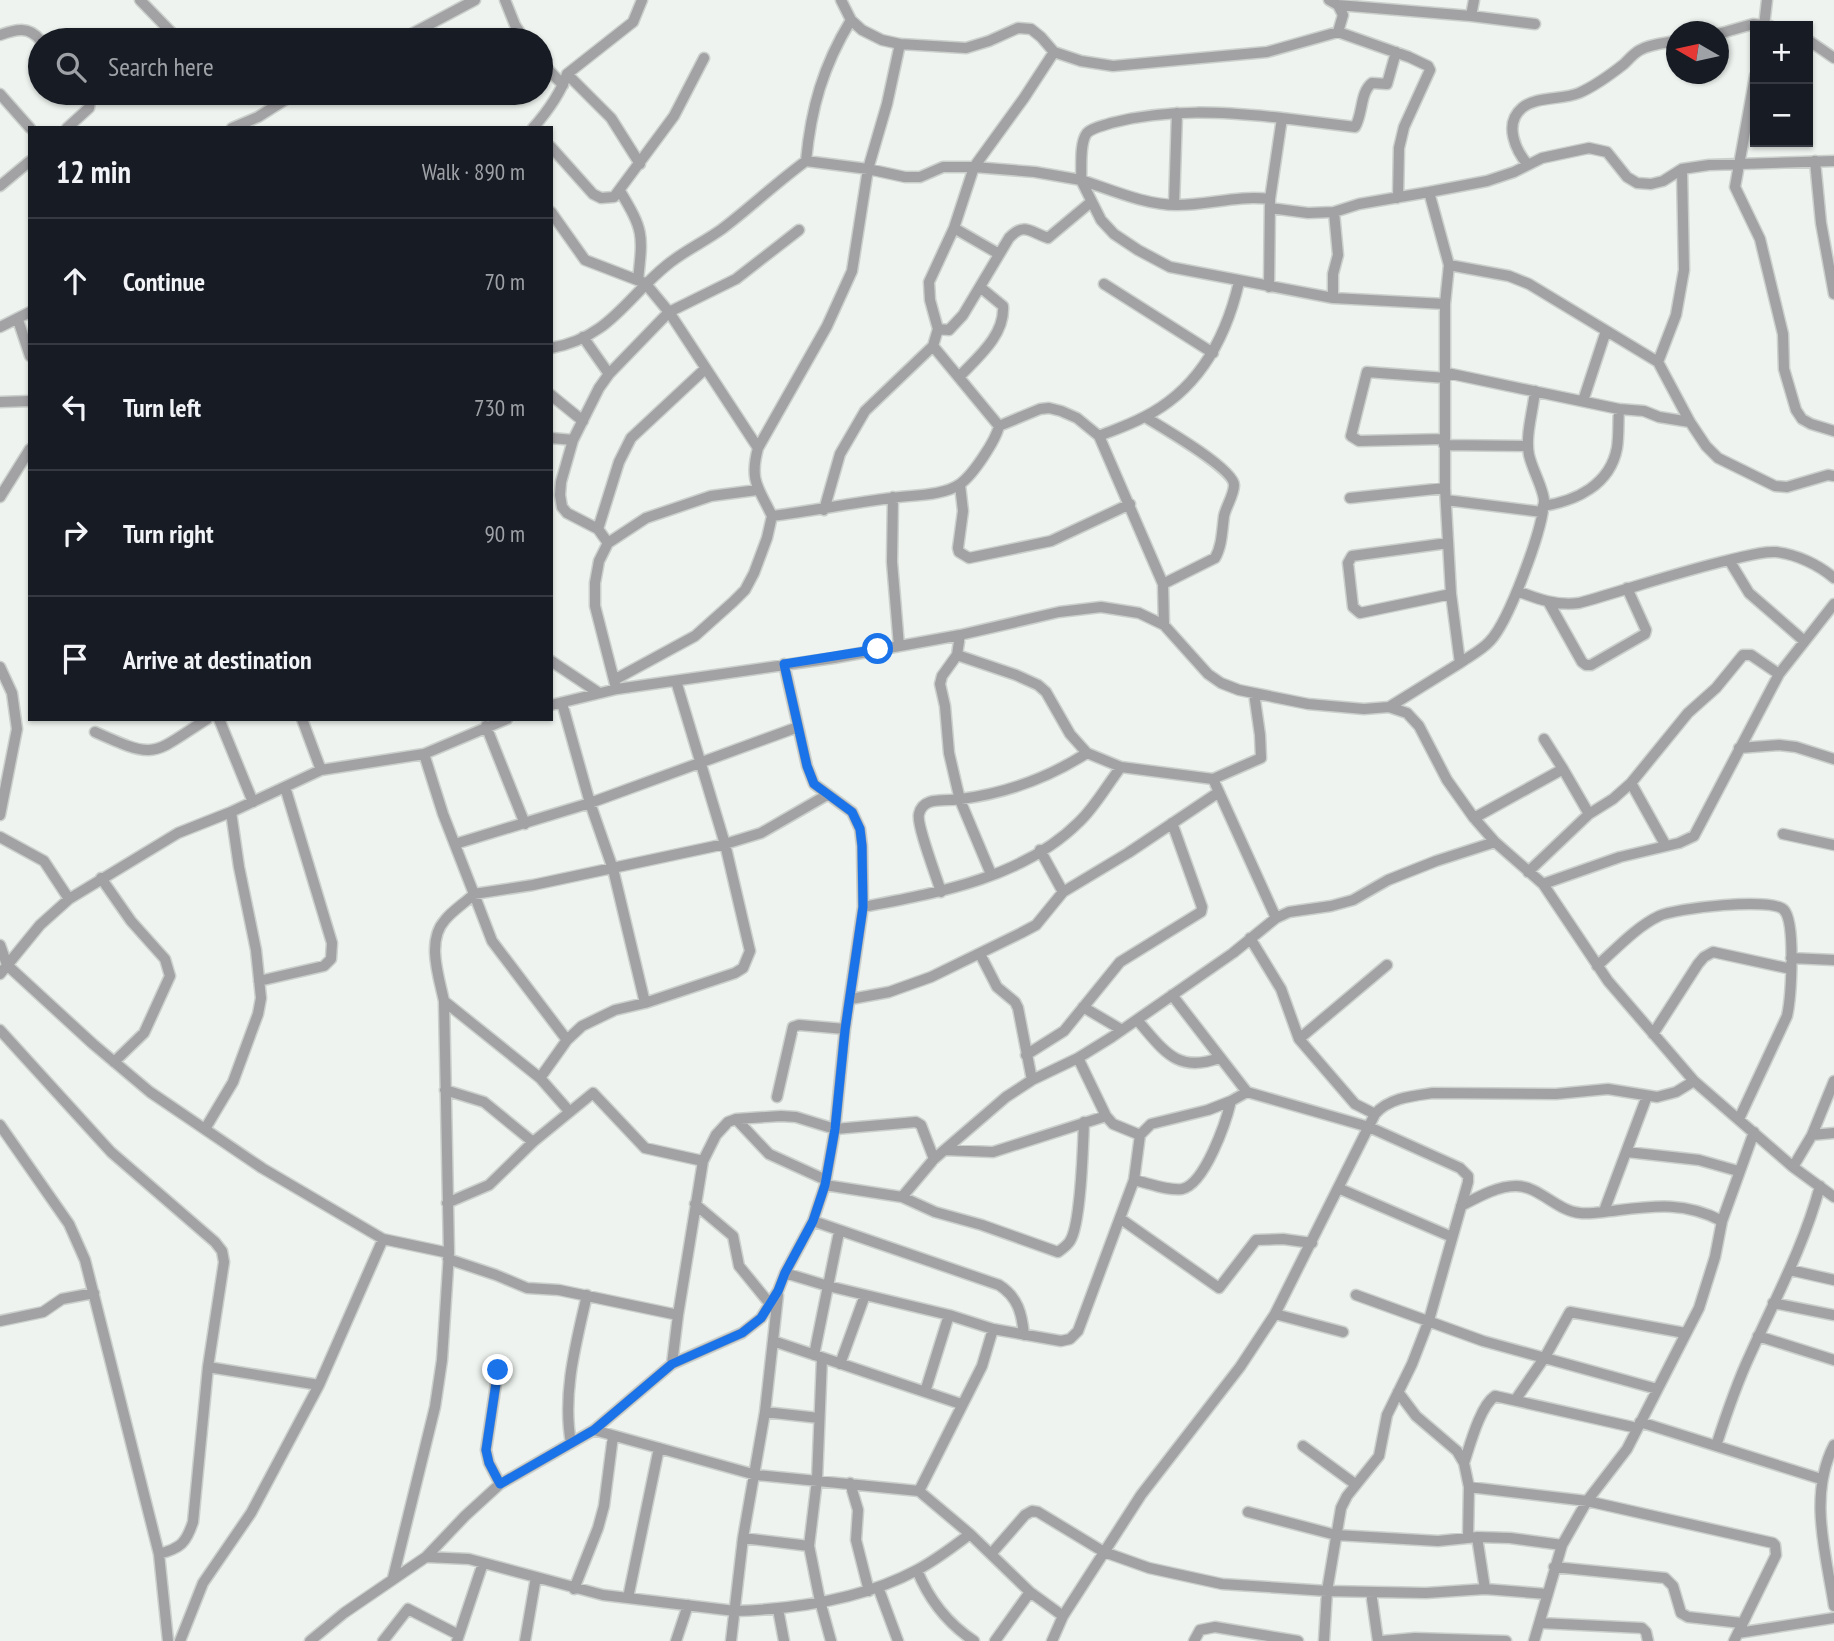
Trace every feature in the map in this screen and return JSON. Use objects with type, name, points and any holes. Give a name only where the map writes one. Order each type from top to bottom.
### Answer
[{"type":"street","points":[[140,0],[166,28]]},
{"type":"street","points":[[422,28],[475,0]]},
{"type":"street","points":[[505,0],[516,28]]},
{"type":"street","points":[[553,102],[567,74],[633,22],[642,0]]},
{"type":"street","points":[[841,0],[851,20],[862,30],[882,40],[900,44],[966,48],[1018,28],[1031,29],[1054,52],[1102,65],[1139,65],[1267,52],[1338,32],[1396,52],[1428,66],[1430,70],[1404,127],[1399,148],[1398,198]]},
{"type":"street","points":[[1471,16],[1474,0]]},
{"type":"street","points":[[1766,21],[1767,0]]},
{"type":"street","points":[[1334,3],[1535,24]]},
{"type":"street","points":[[1334,3],[1343,15],[1338,32]]},
{"type":"street","points":[[553,348],[564,346],[605,326],[623,310],[642,282],[720,230],[806,161],[810,123],[825,71],[831,53],[851,20]]},
{"type":"street","points":[[1729,31],[1750,25]]},
{"type":"street","points":[[0,35],[28,30]]},
{"type":"street","points":[[1528,166],[1514,144],[1513,123],[1522,107],[1532,102],[1567,98],[1608,77],[1642,49],[1666,43]]},
{"type":"street","points":[[1813,43],[1834,58]]},
{"type":"street","points":[[645,1003],[612,869],[556,704],[599,694],[616,685],[695,636],[745,590],[763,550],[772,516],[758,490],[754,463],[758,448],[822,337],[852,271],[868,169],[887,104],[900,44]]},
{"type":"street","points":[[824,510],[840,454],[865,411],[933,346],[938,329],[930,300],[929,282],[954,228],[974,167],[1054,52]]},
{"type":"street","points":[[1396,52],[1387,84],[1372,83],[1366,88],[1355,127],[1232,113],[1177,113],[1122,121],[1093,128],[1083,140],[1081,180],[1101,220],[1114,234],[1170,267],[1333,298],[1445,304]]},
{"type":"street","points":[[553,149],[593,194],[614,197],[674,116],[704,58]]},
{"type":"street","points":[[567,74],[611,118],[640,164]]},
{"type":"street","points":[[553,75],[563,85]]},
{"type":"street","points":[[1754,84],[1735,187],[1760,239],[1783,334],[1784,369],[1790,395],[1802,419],[1811,425],[1834,430]]},
{"type":"street","points":[[0,94],[28,126]]},
{"type":"street","points":[[69,126],[90,105]]},
{"type":"street","points":[[237,126],[277,105]]},
{"type":"street","points":[[535,126],[551,105]]},
{"type":"street","points":[[1174,205],[1177,113]]},
{"type":"street","points":[[1269,287],[1270,204],[1282,118]]},
{"type":"street","points":[[806,161],[905,177],[920,177],[943,167],[1035,172],[1081,180],[1147,201],[1174,205],[1201,204],[1247,196],[1308,213],[1334,212],[1359,204],[1487,181],[1542,158],[1589,148],[1606,152],[1627,177],[1637,183],[1651,184],[1663,181],[1682,169],[1709,165],[1834,161]]},
{"type":"street","points":[[1815,161],[1821,223],[1834,294]]},
{"type":"street","points":[[0,186],[28,163]]},
{"type":"street","points":[[1658,362],[1676,315],[1684,270],[1682,169]]},
{"type":"street","points":[[620,191],[641,232],[642,282]]},
{"type":"street","points":[[1429,192],[1449,265],[1445,304],[1445,488],[1451,594],[1460,663]]},
{"type":"street","points":[[938,329],[953,328],[1016,230],[1026,229],[1048,238],[1091,202]]},
{"type":"street","points":[[1333,298],[1333,274],[1338,255],[1334,212]]},
{"type":"street","points":[[553,215],[585,260],[642,282],[669,312],[758,448]]},
{"type":"street","points":[[954,228],[999,254]]},
{"type":"street","points":[[608,542],[598,529],[567,513],[562,507],[561,482],[573,440],[609,373],[669,312],[736,279],[799,230]]},
{"type":"street","points":[[1449,265],[1509,276],[1528,284],[1658,362],[1690,422],[1706,446],[1718,458],[1774,486],[1787,487],[1828,475],[1834,476]]},
{"type":"street","points":[[1099,436],[1145,417],[1192,380],[1213,353],[1233,309],[1239,282]]},
{"type":"street","points":[[1104,284],[1213,353]]},
{"type":"street","points":[[960,376],[991,342],[1001,321],[1003,306],[980,287]]},
{"type":"street","points":[[0,327],[28,313]]},
{"type":"street","points":[[18,320],[28,350]]},
{"type":"street","points":[[1583,401],[1606,331]]},
{"type":"street","points":[[583,337],[609,373]]},
{"type":"street","points":[[772,516],[824,510],[893,497],[930,494],[960,485],[989,449],[999,425],[933,346]]},
{"type":"street","points":[[598,529],[617,470],[631,438],[705,369]]},
{"type":"street","points":[[1528,446],[1359,441],[1353,440],[1351,436],[1367,372],[1370,370],[1447,376],[1619,409],[1644,411],[1659,417],[1690,422]]},
{"type":"street","points":[[1390,707],[1460,663],[1489,642],[1502,627],[1517,591],[1543,509],[1543,492],[1535,476],[1528,446],[1535,391]]},
{"type":"street","points":[[553,397],[583,421]]},
{"type":"street","points":[[0,402],[28,401]]},
{"type":"street","points":[[999,425],[1049,408],[1077,418],[1099,436],[1163,584],[1164,625]]},
{"type":"street","points":[[1446,500],[1543,509],[1571,500],[1603,477],[1611,464],[1617,449],[1619,409]]},
{"type":"street","points":[[1145,417],[1201,452],[1233,481],[1234,486],[1225,511],[1220,550],[1215,558],[1163,584]]},
{"type":"street","points":[[553,438],[573,440]]},
{"type":"street","points":[[0,497],[28,452]]},
{"type":"street","points":[[960,485],[963,511],[958,548],[959,552],[969,558],[1051,541],[1130,504]]},
{"type":"street","points":[[1350,498],[1445,488]]},
{"type":"street","points":[[616,685],[595,606],[599,561],[608,542],[646,518],[711,496],[758,490]]},
{"type":"street","points":[[893,497],[892,562],[899,646]]},
{"type":"street","points":[[1448,543],[1352,556],[1348,564],[1353,607],[1360,613],[1451,594]]},
{"type":"street","points":[[1517,591],[1549,603],[1567,605],[1682,571],[1763,552],[1778,552],[1814,564],[1834,578]]},
{"type":"street","points":[[1729,560],[1749,593],[1804,640]]},
{"type":"street","points":[[1549,603],[1586,665],[1645,634],[1646,630],[1627,589]]},
{"type":"street","points":[[1543,884],[1620,857],[1679,844],[1694,836],[1779,674],[1834,604]]},
{"type":"street","points":[[616,685],[676,681],[899,646],[1059,612],[1101,607],[1139,613],[1164,625],[1208,674],[1221,683],[1254,693],[1332,707],[1390,707],[1407,713],[1419,726],[1447,780],[1474,818],[1495,842],[1543,884],[1597,966],[1694,1081],[1793,1167],[1834,1197]]},
{"type":"street","points":[[960,635],[957,655],[942,676],[940,684],[945,706],[949,753],[960,800],[991,874]]},
{"type":"street","points":[[957,655],[1038,685],[1046,692],[1070,734],[1087,753],[1121,767],[1213,779],[1261,758],[1254,693]]},
{"type":"street","points":[[1528,872],[1589,814],[1613,799],[1631,783],[1689,713],[1716,688],[1743,655],[1751,655],[1779,674]]},
{"type":"street","points":[[553,661],[599,694]]},
{"type":"street","points":[[310,1641],[344,1613],[425,1557],[500,1484],[594,1430],[672,1364],[742,1333],[761,1318],[778,1291],[813,1221],[825,1183],[835,1129],[845,1030],[863,907],[860,829],[852,812],[814,784],[807,766],[784,664]]},
{"type":"street","points":[[0,667],[12,692],[17,729],[0,815]]},
{"type":"street","points":[[540,1078],[567,1040],[582,1026],[600,1016],[734,973],[748,961],[750,951],[725,844],[676,681]]},
{"type":"street","points":[[95,732],[134,750],[148,752],[158,750],[204,721]]},
{"type":"street","points":[[220,721],[253,802]]},
{"type":"street","points":[[303,721],[321,770]]},
{"type":"street","points":[[0,974],[40,925],[69,899],[178,833],[231,812],[321,770],[424,754],[502,721]]},
{"type":"street","points":[[486,726],[525,824]]},
{"type":"street","points":[[456,844],[590,803],[798,727]]},
{"type":"street","points":[[1544,739],[1589,814]]},
{"type":"street","points":[[1739,748],[1779,745],[1796,747],[1834,759]]},
{"type":"street","points":[[941,892],[918,818],[919,811],[929,801],[960,800],[1035,781],[1057,772],[1087,753]]},
{"type":"street","points":[[424,754],[443,814],[492,941],[567,1040]]},
{"type":"street","points":[[863,907],[941,892],[1019,864],[1079,822],[1121,767]]},
{"type":"street","points":[[1474,818],[1563,769]]},
{"type":"street","points":[[1213,779],[1276,918]]},
{"type":"street","points":[[1631,783],[1666,846]]},
{"type":"street","points":[[259,981],[324,966],[333,954],[285,787]]},
{"type":"street","points":[[851,999],[889,992],[908,985],[980,954],[1036,925],[1063,892],[1219,792]]},
{"type":"street","points":[[393,1578],[435,1407],[442,1360],[448,1256],[444,1001],[436,938],[444,920],[474,894],[612,869],[725,844],[761,833],[827,795]]},
{"type":"street","points":[[205,1129],[233,1082],[258,1014],[261,998],[253,931],[239,867],[231,812]]},
{"type":"street","points":[[1026,1055],[1063,1031],[1120,962],[1201,912],[1202,907],[1172,823]]},
{"type":"street","points":[[1783,834],[1834,845]]},
{"type":"street","points":[[0,837],[44,861],[69,899]]},
{"type":"street","points":[[902,1197],[934,1159],[1006,1097],[1032,1080],[1078,1058],[1122,1030],[1233,953],[1276,918],[1289,912],[1353,900],[1388,880],[1495,842]]},
{"type":"street","points":[[1040,850],[1063,892]]},
{"type":"street","points":[[101,878],[131,921],[165,959],[170,976],[144,1033],[114,1062]]},
{"type":"street","points":[[1597,966],[1662,914],[1759,903],[1784,909],[1788,916],[1791,998],[1787,1016],[1738,1119]]},
{"type":"street","points":[[1250,938],[1281,989],[1299,1039],[1355,1104],[1375,1114]]},
{"type":"street","points":[[0,945],[7,965],[150,1092],[262,1168],[383,1239],[448,1256],[527,1288],[587,1295],[678,1315]]},
{"type":"street","points":[[1653,1034],[1698,964],[1713,952],[1791,964],[1834,960]]},
{"type":"street","points":[[980,954],[997,987],[1016,1002],[1032,1080]]},
{"type":"street","points":[[1299,1039],[1387,965]]},
{"type":"street","points":[[1172,995],[1247,1092],[1369,1127],[1465,1172],[1468,1176],[1430,1320],[1387,1416],[1379,1456],[1355,1485],[1341,1508],[1327,1591],[1324,1641]]},
{"type":"street","points":[[444,1001],[540,1078],[569,1111]]},
{"type":"street","points":[[1083,1007],[1122,1030]]},
{"type":"street","points":[[1137,1020],[1161,1047],[1182,1063],[1202,1064],[1219,1058]]},
{"type":"street","points":[[777,1097],[793,1027],[799,1025],[845,1030]]},
{"type":"street","points":[[0,1030],[111,1152],[222,1251],[222,1278],[208,1367],[193,1522],[187,1539],[173,1550],[159,1554]]},
{"type":"street","points":[[1078,1058],[1113,1125],[1140,1135]]},
{"type":"street","points":[[1052,1641],[1063,1616],[1141,1495],[1240,1367],[1275,1314],[1375,1114],[1381,1107],[1390,1102],[1433,1093],[1556,1094],[1608,1089],[1647,1096],[1667,1095],[1694,1081]]},
{"type":"street","points":[[1793,1167],[1812,1135],[1834,1081]]},
{"type":"street","points":[[445,1090],[484,1102],[533,1142]]},
{"type":"street","points":[[785,1273],[993,1329],[1061,1341],[1070,1339],[1078,1331],[1121,1219],[1134,1180],[1140,1135],[1151,1124],[1190,1116],[1247,1092]]},
{"type":"street","points":[[447,1203],[489,1185],[533,1142],[593,1093],[645,1147],[703,1161]]},
{"type":"street","points":[[1604,1212],[1647,1096]]},
{"type":"street","points":[[1134,1180],[1180,1189],[1192,1184],[1216,1147],[1231,1101]]},
{"type":"street","points":[[672,1364],[703,1161],[716,1135],[728,1122],[781,1116],[796,1117],[835,1129],[916,1122],[921,1125],[934,1159]]},
{"type":"street","points":[[944,1150],[993,1153],[1106,1116]]},
{"type":"street","points":[[736,1119],[769,1154],[825,1183],[902,1197],[935,1212],[982,1225],[1058,1252],[1070,1241],[1074,1232],[1084,1122]]},
{"type":"street","points":[[0,1125],[69,1224],[85,1260],[159,1554],[168,1641]]},
{"type":"street","points":[[1534,1641],[1562,1545],[1587,1501],[1619,1460],[1639,1425],[1705,1292],[1722,1221],[1754,1132]]},
{"type":"street","points":[[1812,1135],[1834,1133]]},
{"type":"street","points":[[1627,1152],[1699,1160],[1738,1171]]},
{"type":"street","points":[[1461,1206],[1495,1190],[1516,1186],[1526,1188],[1567,1210],[1579,1213],[1653,1206],[1691,1208],[1722,1221]]},
{"type":"street","points":[[1716,1446],[1758,1336],[1790,1270],[1812,1215],[1820,1186]]},
{"type":"street","points":[[1338,1188],[1452,1237]]},
{"type":"street","points":[[695,1203],[733,1236],[740,1266],[770,1304]]},
{"type":"street","points":[[1121,1219],[1219,1288],[1256,1240],[1312,1242]]},
{"type":"street","points":[[813,1221],[999,1285],[1012,1295],[1018,1306],[1024,1335]]},
{"type":"street","points":[[831,1641],[809,1546],[817,1480],[818,1357],[839,1231]]},
{"type":"street","points":[[180,1641],[203,1583],[251,1513],[319,1385],[383,1239]]},
{"type":"street","points":[[1790,1270],[1834,1280]]},
{"type":"street","points":[[731,1641],[743,1538],[765,1412],[778,1291]]},
{"type":"street","points":[[0,1321],[43,1312],[62,1299],[94,1293]]},
{"type":"street","points":[[571,1443],[568,1427],[569,1390],[587,1295]]},
{"type":"street","points":[[840,1364],[865,1295]]},
{"type":"street","points":[[1356,1295],[1483,1341],[1657,1389]]},
{"type":"street","points":[[1773,1303],[1834,1315]]},
{"type":"street","points":[[1516,1399],[1545,1357],[1570,1312],[1685,1333]]},
{"type":"street","points":[[1275,1314],[1343,1332]]},
{"type":"street","points":[[925,1392],[949,1315]]},
{"type":"street","points":[[919,1491],[982,1366],[993,1329]]},
{"type":"street","points":[[1758,1336],[1834,1360]]},
{"type":"street","points":[[773,1341],[961,1404]]},
{"type":"street","points":[[208,1367],[319,1385]]},
{"type":"street","points":[[498,1370],[486,1450],[489,1463],[500,1484]]},
{"type":"street","points":[[1398,1391],[1416,1416],[1457,1451],[1464,1463],[1469,1487],[1473,1538],[1485,1588]]},
{"type":"street","points":[[1464,1463],[1490,1398],[1502,1396],[1689,1436],[1821,1479]]},
{"type":"street","points":[[765,1412],[819,1418]]},
{"type":"street","points":[[594,1430],[755,1475],[919,1491],[991,1553],[1030,1592],[1063,1616]]},
{"type":"street","points":[[574,1589],[604,1506],[613,1436]]},
{"type":"street","points":[[1834,1445],[1826,1460],[1821,1479],[1822,1523],[1834,1604]]},
{"type":"street","points":[[1303,1446],[1355,1485]]},
{"type":"street","points":[[628,1598],[659,1448]]},
{"type":"street","points":[[850,1483],[858,1510],[856,1540],[873,1589],[898,1641]]},
{"type":"street","points":[[1469,1487],[1587,1501],[1773,1543],[1776,1555],[1738,1632]]},
{"type":"street","points":[[991,1553],[1025,1515],[1032,1511],[1038,1512],[1104,1552],[1149,1568],[1222,1584],[1327,1591],[1426,1593],[1485,1588],[1547,1594]]},
{"type":"street","points":[[1248,1512],[1336,1535],[1438,1541],[1510,1538],[1562,1545]]},
{"type":"street","points":[[425,1557],[455,1557],[483,1563],[574,1589],[735,1611],[778,1609],[873,1589],[917,1570],[970,1534]]},
{"type":"street","points":[[743,1538],[809,1546]]},
{"type":"street","points":[[383,1641],[408,1609],[458,1638],[483,1563]]},
{"type":"street","points":[[1555,1567],[1665,1578],[1673,1586],[1681,1613],[1738,1632],[1834,1618]]},
{"type":"street","points":[[917,1570],[928,1595],[953,1625],[974,1641]]},
{"type":"street","points":[[525,1641],[536,1577]]},
{"type":"street","points":[[995,1641],[1030,1592]]},
{"type":"street","points":[[1371,1592],[1380,1641],[1415,1637],[1506,1641]]},
{"type":"street","points":[[676,1641],[688,1605]]},
{"type":"street","points":[[778,1609],[784,1641]]},
{"type":"street","points":[[1540,1623],[1642,1628],[1648,1641]]},
{"type":"street","points":[[1194,1641],[1200,1630],[1215,1627],[1298,1641]]},
{"type":"street","points":[[1777,1628],[1777,1641]]},
{"type":"route","points":[[498,1370],[486,1456],[500,1484],[594,1430],[672,1364],[742,1333],[761,1318],[778,1291],[813,1221],[825,1185],[835,1129],[845,1030],[863,907],[860,829],[852,812],[814,784],[807,766],[784,664],[878,649]]}]
